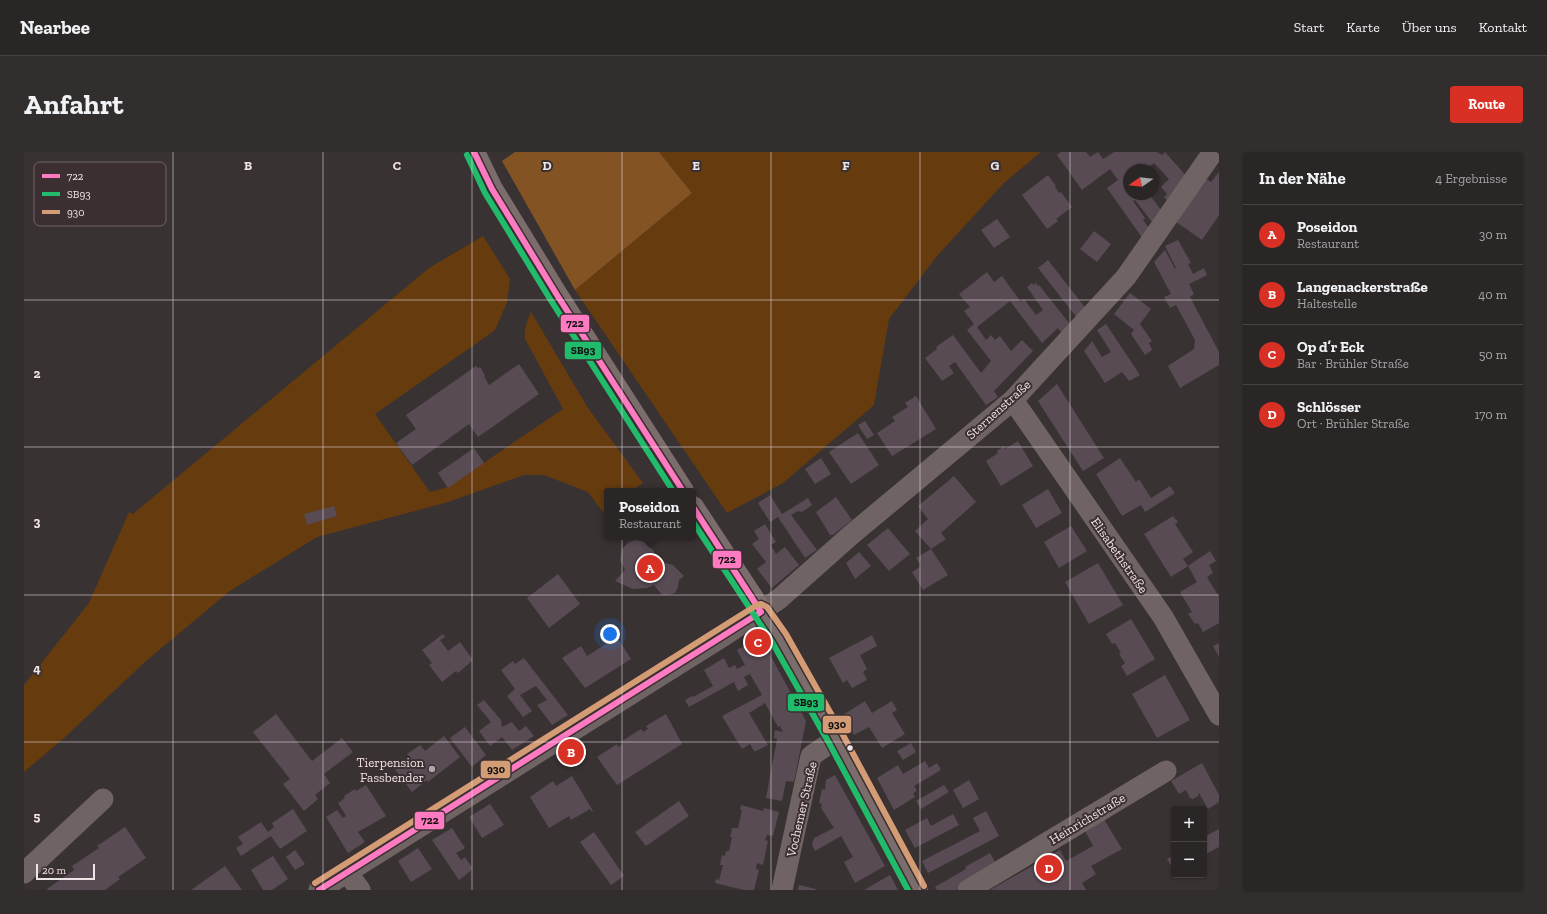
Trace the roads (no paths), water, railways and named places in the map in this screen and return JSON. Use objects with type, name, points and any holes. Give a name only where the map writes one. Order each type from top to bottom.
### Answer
[{"type":"main road","points":[[474,152],[492,189],[557,295],[681,488]]},
{"type":"main road","points":[[696,512],[779,638],[836,739],[917,890]]},
{"type":"street","name":"Sternenstraße","points":[[319,890],[779,600],[851,535],[1013,400],[1126,277],[1213,152]]},
{"type":"street","name":"Elisabethstraße","points":[[1013,400],[1163,617],[1219,715]]},
{"type":"street","name":"Vochemer Straße","points":[[782,890],[811,756],[836,739]]},
{"type":"street","name":"Heinrichstraße","points":[[968,890],[1166,771]]},
{"type":"street","points":[[24,872],[103,799]]},
{"type":"street","points":[[347,872],[360,890]]},
{"type":"place","name":"Poseidon","points":[[650,568]]},
{"type":"place","name":"Op d’r Eck","points":[[758,642]]},
{"type":"place","name":"Langenackerstraße","points":[[571,752]]},
{"type":"place","name":"Tierpension Fassbender","points":[[432,769]]},
{"type":"place","name":"Schlösser","points":[[1049,868]]}]
